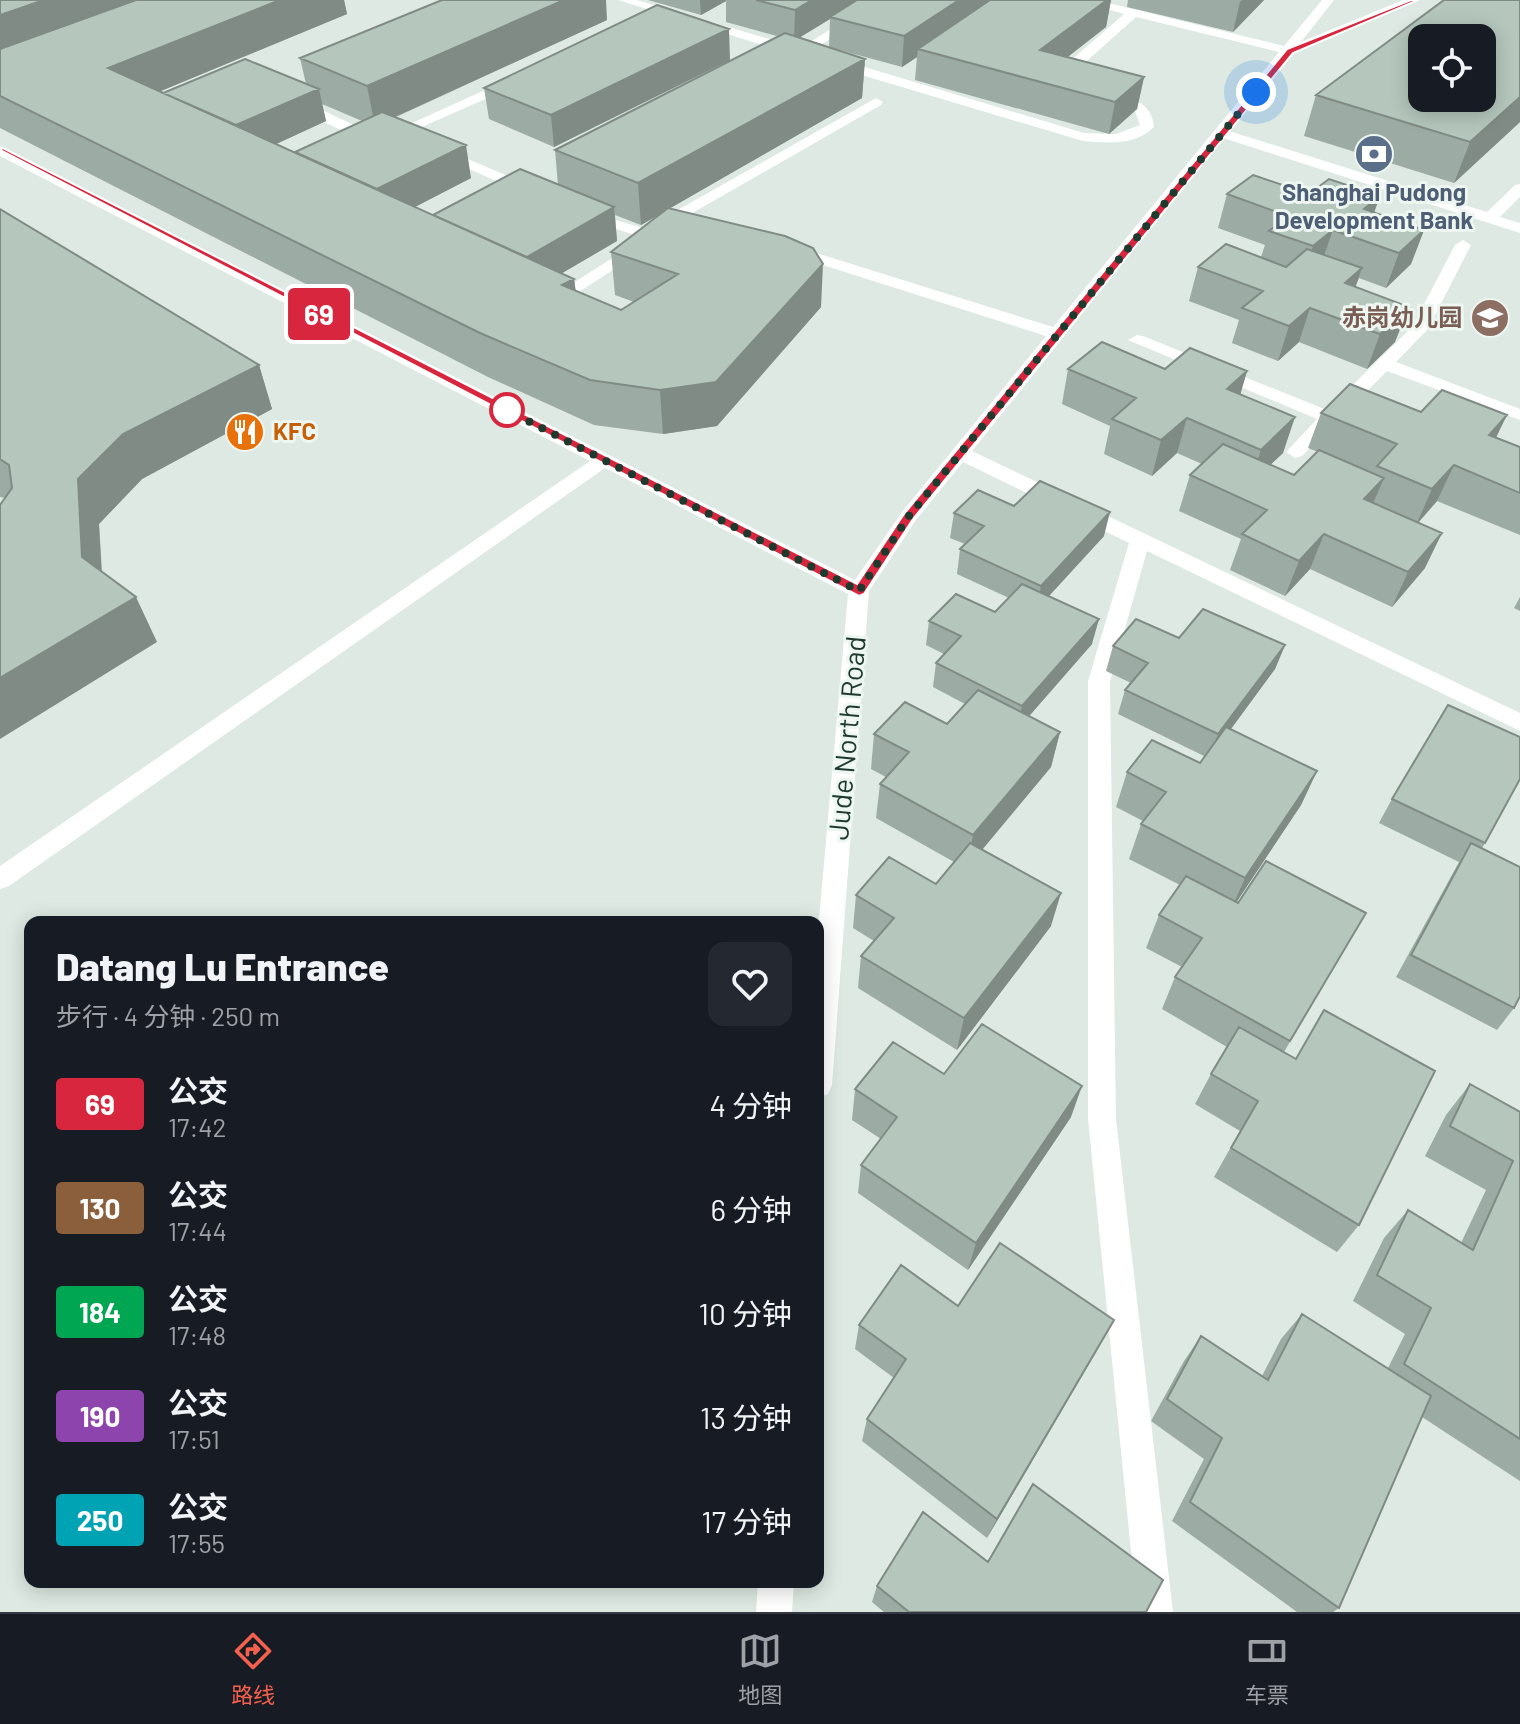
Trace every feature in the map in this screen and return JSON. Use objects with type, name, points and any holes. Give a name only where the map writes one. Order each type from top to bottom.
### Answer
[{"type":"street","points":[[624,0],[1083,137],[1115,140],[1134,136],[1147,127],[1148,114],[1143,107],[1066,85],[1061,79],[1133,13]]},
{"type":"street","points":[[801,53],[887,0]]},
{"type":"street","points":[[1081,0],[1290,51],[1328,0]]},
{"type":"street","name":"Jude North Road","points":[[824,1013],[859,591],[909,516],[1290,51],[1414,0]]},
{"type":"street","points":[[702,23],[716,15]]},
{"type":"street","points":[[414,139],[529,74]]},
{"type":"street","points":[[300,90],[286,96],[360,133],[414,139],[539,190]]},
{"type":"street","points":[[553,301],[651,236],[876,102]]},
{"type":"street","points":[[1222,133],[1520,228]]},
{"type":"street","points":[[0,150],[859,591]]},
{"type":"street","points":[[1490,218],[1520,188]]},
{"type":"street","points":[[571,209],[598,221],[651,236],[680,232]]},
{"type":"street","points":[[768,244],[1057,334]]},
{"type":"street","points":[[1295,452],[1387,365],[1419,329],[1463,245]]},
{"type":"street","points":[[1137,340],[1330,418]]},
{"type":"street","points":[[1387,365],[1520,415]]},
{"type":"street","points":[[960,453],[1520,723]]},
{"type":"street","points":[[0,879],[604,460]]},
{"type":"street","points":[[1140,540],[1099,681],[1102,1119],[1155,1612]]},
{"type":"street","points":[[774,1612],[776,1588]]},
{"type":"building","points":[[0,0],[44,0],[0,15]]},
{"type":"building","points":[[136,0],[280,0],[108,68],[574,279],[562,285],[621,310],[678,274],[611,252],[668,208],[785,236],[813,248],[823,264],[716,382],[660,390],[590,380],[480,333],[0,96],[0,49]]},
{"type":"building","points":[[442,0],[564,0],[367,86],[300,58]]},
{"type":"building","points":[[756,0],[812,0],[795,10]]},
{"type":"building","points":[[857,0],[959,0],[904,36],[830,17]]},
{"type":"building","points":[[990,0],[1107,0],[1040,50],[1144,77],[1115,102],[918,49]]},
{"type":"building","points":[[1444,0],[1520,0],[1520,97],[1470,142],[1316,95],[1408,27],[1408,112],[1496,112],[1496,24],[1412,24]]},
{"type":"building","points":[[657,5],[729,29],[551,115],[484,88]]},
{"type":"building","points":[[785,33],[865,59],[638,183],[555,150]]},
{"type":"building","points":[[245,59],[319,89],[236,125],[163,93]]},
{"type":"building","points":[[382,112],[466,145],[377,189],[295,152]]},
{"type":"building","points":[[520,169],[614,207],[527,257],[433,215]]},
{"type":"building","points":[[1253,175],[1309,194],[1329,179],[1380,196],[1364,209],[1424,230],[1399,253],[1333,230],[1313,246],[1269,231],[1288,216],[1227,194]]},
{"type":"building","points":[[0,209],[259,365],[123,434],[78,479],[82,557],[136,597],[0,678],[0,505],[12,488],[9,465],[0,459]]},
{"type":"building","points":[[1226,244],[1286,267],[1307,249],[1362,268],[1345,283],[1409,307],[1380,334],[1310,308],[1289,326],[1242,308],[1263,291],[1198,267]]},
{"type":"building","points":[[1102,342],[1165,369],[1190,348],[1247,371],[1227,389],[1295,417],[1261,450],[1187,418],[1161,440],[1112,419],[1136,398],[1068,369]]},
{"type":"building","points":[[1350,384],[1421,412],[1442,390],[1507,415],[1489,435],[1520,447],[1520,493],[1454,465],[1432,489],[1377,466],[1397,444],[1321,413]]},
{"type":"building","points":[[1223,444],[1294,475],[1319,450],[1384,478],[1364,499],[1442,533],[1408,572],[1324,534],[1299,561],[1242,534],[1267,510],[1190,475]]},
{"type":"building","points":[[1040,481],[1110,512],[1041,586],[960,549],[984,526],[954,513],[978,490],[1014,506]]},
{"type":"building","points":[[1022,584],[1099,619],[1022,706],[936,663],[961,636],[929,621],[956,594],[995,612]]},
{"type":"building","points":[[1203,609],[1285,645],[1218,734],[1125,690],[1148,663],[1113,646],[1136,619],[1179,638]]},
{"type":"building","points":[[978,690],[1060,732],[973,835],[880,784],[909,752],[874,734],[905,702],[947,724]]},
{"type":"building","points":[[1448,705],[1520,737],[1520,779],[1485,843],[1392,799]]},
{"type":"building","points":[[1226,727],[1317,771],[1245,878],[1141,824],[1166,792],[1127,772],[1152,740],[1200,763]]},
{"type":"building","points":[[970,843],[1061,893],[964,1018],[861,956],[894,918],[856,895],[889,857],[936,884]]},
{"type":"building","points":[[1471,843],[1520,867],[1520,996],[1514,1008],[1411,955]]},
{"type":"building","points":[[1266,861],[1366,913],[1290,1041],[1175,977],[1202,938],[1159,915],[1186,876],[1238,903]]},
{"type":"building","points":[[1324,1010],[1435,1071],[1359,1225],[1231,1148],[1258,1101],[1211,1074],[1239,1027],[1296,1059]]},
{"type":"building","points":[[982,1024],[1082,1086],[976,1243],[861,1165],[897,1117],[855,1089],[893,1042],[944,1074]]},
{"type":"building","points":[[1470,1084],[1520,1112],[1520,1439],[1404,1364],[1431,1308],[1377,1275],[1408,1210],[1473,1250],[1513,1161],[1450,1126]]},
{"type":"building","points":[[1000,1243],[1114,1320],[997,1519],[867,1419],[906,1359],[859,1325],[901,1265],[958,1306]]},
{"type":"building","points":[[1302,1314],[1431,1396],[1339,1608],[1190,1502],[1222,1438],[1167,1399],[1201,1336],[1268,1380]]},
{"type":"building","points":[[1033,1484],[1163,1580],[1146,1612],[909,1612],[877,1586],[923,1512],[988,1562]]},
{"type":"bus line","name":"69","points":[[0,150],[859,591],[909,516],[1290,51],[1414,0]]},
{"type":"place","name":"Shanghai Pudong Development Bank","points":[[1374,154]]},
{"type":"place","name":"赤岗幼儿园","points":[[1490,318]]},
{"type":"place","name":"KFC","points":[[245,432]]},
{"type":"route","points":[[507,410],[499,406],[859,591],[909,516],[1256,92]]}]
